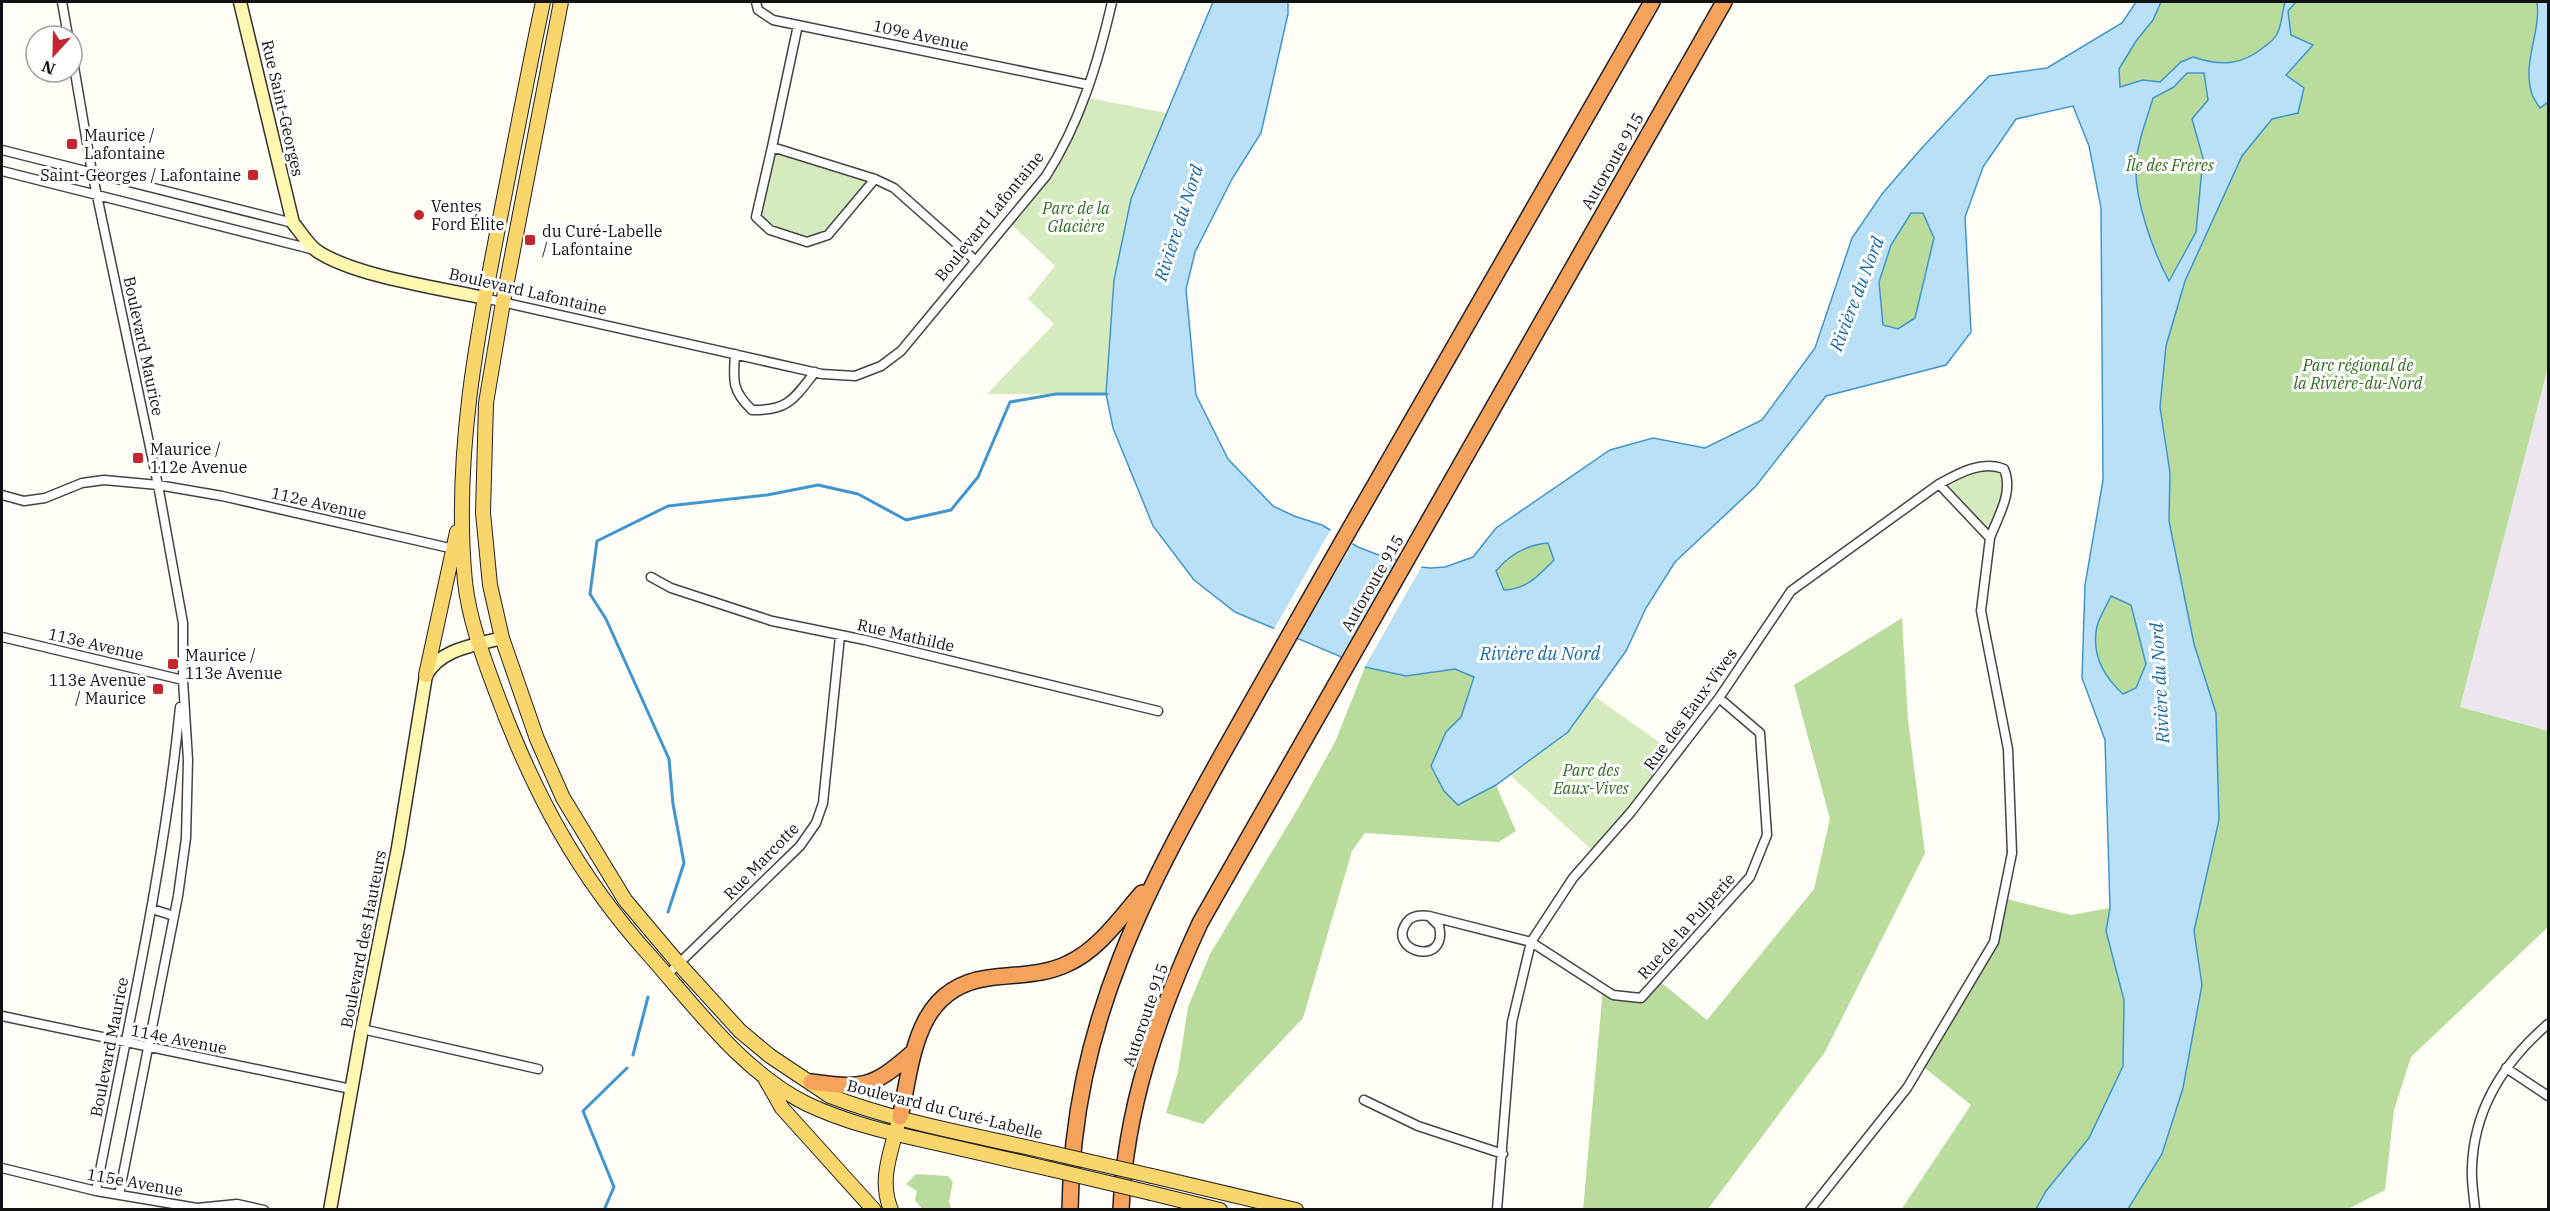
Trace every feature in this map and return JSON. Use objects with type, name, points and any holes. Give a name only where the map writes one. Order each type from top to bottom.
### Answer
[{"type":"highway","points":[[1070,1209],[1071,1170],[1077,1120],[1094,1033],[1123,947],[1153,880],[1287,639],[1652,2]]},
{"type":"highway","name":"Autoroute 915","points":[[1121,1209],[1134,1112],[1153,1037],[1173,982],[1216,893],[1724,2]]},
{"type":"highway","points":[[900,1117],[911,1072],[911,1054],[928,1016],[948,994],[963,985],[979,980],[1040,973],[1072,962],[1102,939],[1153,880]]},
{"type":"highway","points":[[811,1082],[849,1087],[867,1084],[888,1074],[911,1054]]},
{"type":"main road","name":"Rue Saint-Georges","points":[[240,2],[293,223]]},
{"type":"main road","name":"Boulevard du Curé-Labelle","points":[[543,2],[484,298],[469,400],[461,498],[465,585],[478,644],[516,747],[548,813],[580,867],[625,927],[735,1050],[763,1076],[798,1099],[823,1111],[896,1134],[1220,1209]]},
{"type":"main road","name":"Boulevard du Curé-Labelle","points":[[561,2],[503,302],[486,403],[482,483],[490,585],[502,638],[537,739],[563,798],[626,900],[679,964],[751,1041],[775,1060],[830,1096],[900,1117],[1296,1209]]},
{"type":"main road","points":[[536,33],[554,37]]},
{"type":"main road","name":"Boulevard Lafontaine","points":[[293,223],[316,250],[343,263],[382,275],[484,298]]},
{"type":"main road","points":[[426,675],[454,549],[461,498]]},
{"type":"main road","points":[[426,675],[442,656],[502,638]]},
{"type":"main road","name":"Boulevard des Hauteurs","points":[[330,1209],[362,1029],[398,848],[426,675]]},
{"type":"main road","points":[[763,1076],[782,1108],[874,1209]]},
{"type":"main road","points":[[891,1209],[886,1195],[885,1172],[900,1117]]},
{"type":"street","points":[[62,2],[67,24]]},
{"type":"street","name":"109e Avenue","points":[[756,2],[758,10],[772,20],[1089,85]]},
{"type":"street","name":"Boulevard Lafontaine","points":[[484,298],[815,372],[855,376],[880,366],[901,351],[1046,176],[1064,148],[1100,54],[1112,2]]},
{"type":"street","points":[[798,25],[756,217],[770,230],[807,242],[828,235],[875,179]]},
{"type":"street","name":"Boulevard Maurice","points":[[77,84],[96,193],[158,485],[183,623],[183,680],[188,760],[186,838],[174,916],[119,1195]]},
{"type":"street","points":[[771,147],[875,179],[894,188],[975,261]]},
{"type":"street","points":[[2,150],[293,223]]},
{"type":"street","name":"Boulevard Lafontaine","points":[[2,171],[316,250]]},
{"type":"street","points":[[735,354],[734,379],[738,397],[752,410],[772,411],[795,398],[815,372]]},
{"type":"street","name":"Rue des Eaux-Vives","points":[[1497,1209],[1512,1022],[1531,942],[1574,878],[1631,812],[1719,698],[1791,591],[1939,484],[1960,472],[1991,464],[2004,469],[2009,480],[2007,493],[1990,538],[1981,611],[2008,749],[2013,853],[1994,942],[1907,1088],[1810,1209]]},
{"type":"street","name":"112e Avenue","points":[[2,495],[24,501],[45,498],[82,483],[104,480],[158,485],[222,496],[454,549]]},
{"type":"street","points":[[1939,484],[1990,538]]},
{"type":"street","name":"Rue Mathilde","points":[[651,577],[671,588],[772,621],[1158,711]]},
{"type":"street","name":"Rue Marcotte","points":[[667,975],[800,846],[816,823],[824,796],[840,636]]},
{"type":"street","name":"113e Avenue","points":[[2,637],[183,680]]},
{"type":"street","name":"Boulevard Maurice","points":[[96,1191],[152,909],[173,780],[183,680]]},
{"type":"street","name":"Rue de la Pulperie","points":[[1531,942],[1613,994],[1641,998],[1750,877],[1767,835],[1760,733],[1719,698]]},
{"type":"street","points":[[152,909],[174,916]]},
{"type":"street","points":[[1429,916],[1439,926],[1440,939],[1432,949],[1425,952],[1414,951],[1405,942],[1403,929],[1410,919],[1422,915],[1429,916],[1531,942]]},
{"type":"street","name":"114e Avenue","points":[[2,1016],[351,1089]]},
{"type":"street","points":[[2475,1209],[2472,1167],[2478,1131],[2487,1099],[2505,1068],[2524,1045],[2548,1023]]},
{"type":"street","points":[[362,1029],[538,1068]]},
{"type":"street","points":[[2505,1068],[2548,1096]]},
{"type":"street","points":[[1364,1100],[1418,1126],[1503,1154]]},
{"type":"street","name":"115e Avenue","points":[[2,1168],[96,1191],[197,1208],[237,1204],[264,1209]]},
{"type":"shaded area","points":[[2548,367],[2548,731],[2460,707]]},
{"type":"green space","points":[[2161,2],[2285,2],[2276,36],[2247,58],[2221,63],[2193,57],[2181,62],[2160,82],[2143,80],[2120,87],[2119,69],[2136,41],[2153,20]]},
{"type":"green space","name":"Parc régional de la Rivière-du-Nord","points":[[2296,2],[2548,2],[2548,367],[2460,707],[2548,731],[2548,927],[2411,1057],[2394,1110],[2385,1190],[2348,1209],[2128,1210],[2162,1154],[2183,1088],[2202,985],[2194,931],[2219,820],[2216,713],[2194,644],[2169,521],[2170,473],[2160,407],[2166,346],[2185,281],[2225,190],[2242,156],[2272,118],[2285,76],[2291,35],[2288,11]]},
{"type":"green space","name":"Île des Frères","points":[[2187,72],[2204,73],[2208,100],[2192,119],[2203,158],[2196,232],[2168,281],[2151,240],[2142,210],[2136,180],[2136,165],[2140,140],[2153,97],[2174,87]]},
{"type":"green space","name":"Parc de la Glacière","points":[[1084,97],[1166,113],[1131,199],[1114,280],[1106,394],[987,394],[1054,324],[1028,299],[1055,266],[1008,221],[1046,176]]},
{"type":"green space","points":[[772,147],[875,179],[828,235],[807,242],[770,230],[756,217]]},
{"type":"green space","points":[[1911,213],[1923,213],[1934,238],[1915,318],[1898,329],[1883,325],[1879,282],[1891,245]]},
{"type":"green space","points":[[1991,464],[2004,469],[2009,480],[1990,538],[1939,484]]},
{"type":"green space","points":[[1548,542],[1554,560],[1526,585],[1504,591],[1496,570],[1519,551]]},
{"type":"green space","points":[[2111,595],[2131,604],[2146,665],[2136,688],[2123,694],[2104,672],[2097,655],[2097,626]]},
{"type":"green space","points":[[1902,618],[1908,720],[1925,853],[1825,1052],[1708,1209],[1583,1210],[1603,988],[1641,999],[1658,980],[1707,1020],[1814,889],[1830,819],[1794,685]]},
{"type":"green space","points":[[1365,667],[1406,676],[1455,669],[1474,677],[1461,717],[1446,732],[1458,805],[1496,785],[1516,831],[1499,842],[1365,833],[1352,851],[1303,1018],[1203,1124],[1166,1113],[1178,1072],[1188,1007],[1210,954],[1300,805],[1335,742]]},
{"type":"green space","name":"Parc des Eaux-Vives","points":[[1594,696],[1676,754],[1595,853],[1510,775],[1568,732]]},
{"type":"green space","points":[[2003,898],[2071,915],[2110,908],[2106,931],[2124,1000],[2123,1066],[2089,1138],[2046,1191],[2036,1209],[1901,1210],[1971,1105],[1921,1065],[1994,942]]},
{"type":"green space","points":[[916,1174],[948,1176],[953,1182],[949,1201],[951,1209],[922,1209],[915,1200],[917,1191],[906,1184]]},
{"type":"water","name":"Rivière du Nord","points":[[1213,2],[1288,2],[1288,14],[1261,133],[1232,179],[1195,252],[1186,289],[1196,395],[1228,459],[1273,506],[1322,525],[1358,547],[1376,554],[1421,567],[1445,567],[1473,557],[1496,528],[1610,450],[1653,438],[1705,448],[1762,420],[1815,348],[1852,238],[1882,194],[1989,76],[2047,68],[2122,23],[2136,2],[2161,2],[2153,20],[2136,41],[2119,69],[2120,87],[2143,80],[2160,82],[2181,62],[2193,57],[2221,63],[2247,58],[2270,43],[2276,36],[2285,2],[2296,2],[2288,11],[2291,35],[2313,45],[2286,75],[2304,88],[2298,113],[2272,119],[2242,156],[2185,281],[2166,346],[2160,407],[2170,473],[2169,521],[2194,644],[2216,713],[2219,820],[2194,931],[2202,985],[2183,1088],[2162,1154],[2128,1209],[2036,1209],[2046,1191],[2089,1138],[2123,1066],[2124,1000],[2106,931],[2110,908],[2105,740],[2082,678],[2085,585],[2103,480],[2101,208],[2089,146],[2073,106],[2016,119],[1983,167],[1965,217],[1971,332],[1946,365],[1826,396],[1756,486],[1675,562],[1646,608],[1626,651],[1568,732],[1496,785],[1458,805],[1444,791],[1431,766],[1446,732],[1461,717],[1474,677],[1455,669],[1406,676],[1365,667],[1235,612],[1194,580],[1153,526],[1113,428],[1106,394],[1114,280],[1131,199]],"holes":[[[2187,73],[2204,73],[2208,100],[2192,119],[2203,158],[2196,232],[2169,281],[2141,209],[2136,165],[2140,140],[2153,98],[2174,87]],[[1911,213],[1923,213],[1934,238],[1915,318],[1898,329],[1883,325],[1879,282],[1891,245]],[[1548,543],[1554,560],[1526,584],[1504,590],[1496,571],[1519,551]],[[2111,596],[2131,605],[2146,664],[2136,688],[2123,694],[2104,672],[2097,655],[2097,626]]]},
{"type":"water","points":[[2537,2],[2548,2],[2548,102],[2540,108],[2532,95],[2529,80],[2530,57],[2537,24]]},
{"type":"pier","points":[[1331,529],[1354,541],[1296,641],[1273,631]]},
{"type":"pier","points":[[1398,557],[1423,564],[1363,670],[1339,660]]},
{"type":"waterway","points":[[668,912],[684,863],[673,804],[669,759],[606,619],[590,594],[597,541],[668,506],[767,495],[818,485],[858,494],[906,520],[951,510],[978,477],[1010,402],[1056,394],[1107,394]]},
{"type":"waterway","points":[[633,1055],[648,997]]},
{"type":"waterway","points":[[604,1210],[614,1187],[583,1111],[627,1068]]},
{"type":"place","name":"Maurice / Lafontaine","points":[[72,144]]},
{"type":"place","name":"Saint-Georges / Lafontaine","points":[[253,175]]},
{"type":"place","name":"Ventes Ford Élite","points":[[419,215]]},
{"type":"place","name":"du Curé-Labelle / Lafontaine","points":[[530,240]]},
{"type":"place","name":"Maurice / 112e Avenue","points":[[138,458]]},
{"type":"place","name":"Maurice / 113e Avenue","points":[[173,664]]},
{"type":"place","name":"113e Avenue / Maurice","points":[[158,689]]}]
